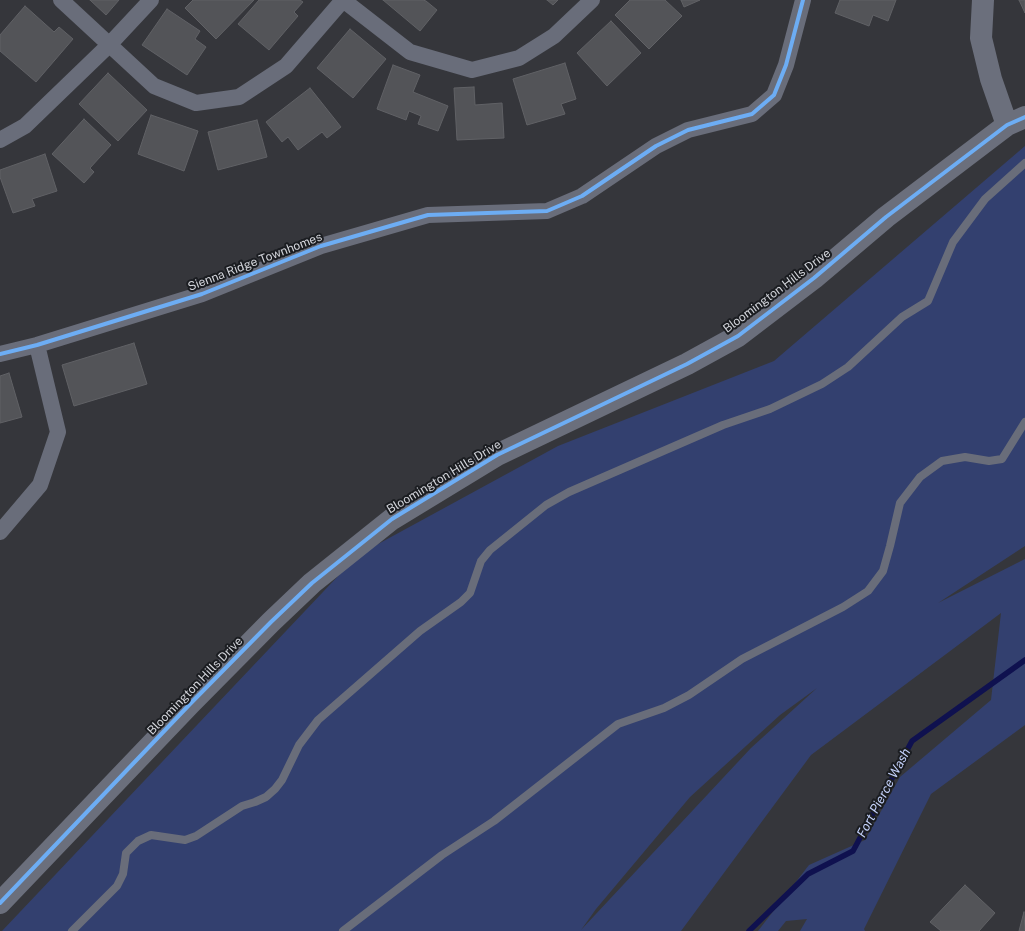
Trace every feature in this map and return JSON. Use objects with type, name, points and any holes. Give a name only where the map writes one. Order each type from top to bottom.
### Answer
[{"type":"street","points":[[60,0],[154,86],[196,103],[239,97],[286,66],[343,0],[410,52],[472,70],[520,58],[554,36],[592,0]]},
{"type":"street","points":[[0,140],[25,126],[109,45],[150,0]]},
{"type":"street","name":"Sienna Ridge Townhomes","points":[[0,354],[37,345],[202,294],[321,246],[428,215],[547,211],[582,196],[656,146],[688,130],[752,114],[774,95],[786,65],[803,0]]},
{"type":"street","points":[[983,0],[981,38],[991,79],[1016,121]]},
{"type":"street","name":"Bloomington Hills Drive","points":[[0,903],[184,710],[271,622],[312,583],[380,528],[497,455],[687,364],[738,336],[814,278],[886,217],[1016,121]]},
{"type":"street","points":[[0,532],[40,484],[58,432],[37,345]]},
{"type":"lane","points":[[72,931],[117,886],[123,874],[126,852],[138,840],[151,835],[185,840],[196,836],[242,806],[266,797],[275,789],[282,780],[299,745],[318,720],[420,631],[461,602],[470,593],[480,561],[490,550],[546,505],[569,492],[723,425],[770,409],[822,384],[848,368],[902,317],[928,301],[953,242],[985,198],[1025,163]]},
{"type":"lane","points":[[343,931],[442,855],[494,821],[618,724],[664,708],[689,695],[742,658],[843,607],[868,591],[883,571],[900,503],[920,477],[942,461],[965,457],[989,461],[1002,459],[1025,422]]},
{"type":"shaded area","points":[[1025,146],[1025,546],[938,603],[1025,559],[1025,725],[931,794],[864,929],[865,931],[800,931],[807,919],[786,921],[778,931],[758,931],[809,865],[865,840],[900,777],[991,700],[1001,613],[811,755],[681,931],[2,931],[358,555],[558,446],[774,361]],"holes":[[[817,688],[751,748],[581,930],[596,909],[690,797],[780,715]]]},
{"type":"building","points":[[90,0],[119,0],[106,15]]},
{"type":"building","points":[[193,0],[254,0],[216,39],[185,8]]},
{"type":"building","points":[[259,0],[300,0],[303,2],[294,12],[298,16],[269,50],[238,24]]},
{"type":"building","points":[[383,0],[423,0],[437,10],[420,31]]},
{"type":"building","points":[[547,0],[558,0],[553,5]]},
{"type":"building","points":[[630,0],[665,0],[682,16],[649,49],[615,15]]},
{"type":"building","points":[[681,0],[700,0],[684,7]]},
{"type":"building","points":[[840,0],[896,0],[888,21],[873,15],[869,26],[835,13]]},
{"type":"building","points":[[1019,0],[1025,0],[1025,13]]},
{"type":"building","points":[[25,6],[54,32],[59,27],[73,39],[36,82],[0,51],[0,35]]},
{"type":"building","points":[[167,9],[200,31],[195,39],[206,47],[187,75],[142,45]]},
{"type":"building","points":[[611,21],[641,53],[607,86],[577,53]]},
{"type":"building","points":[[350,29],[386,59],[353,98],[317,68]]},
{"type":"building","points":[[565,63],[576,99],[561,104],[565,114],[527,125],[513,79]]},
{"type":"building","points":[[393,65],[420,75],[413,92],[448,106],[438,131],[418,124],[421,116],[409,111],[406,120],[377,109]]},
{"type":"building","points":[[108,73],[147,110],[118,141],[79,104]]},
{"type":"building","points":[[474,87],[475,105],[502,103],[504,138],[457,140],[454,88]]},
{"type":"building","points":[[310,88],[341,127],[327,138],[322,132],[298,150],[288,137],[282,142],[266,122]]},
{"type":"building","points":[[151,115],[198,131],[184,171],[138,154]]},
{"type":"building","points":[[84,119],[111,145],[90,168],[94,172],[84,183],[52,154]]},
{"type":"building","points":[[257,120],[267,157],[218,170],[208,132]]},
{"type":"building","points":[[45,154],[57,191],[32,199],[35,206],[13,213],[0,177],[0,170]]},
{"type":"building","points":[[134,343],[147,384],[74,406],[62,365]]},
{"type":"building","points":[[9,373],[22,417],[0,423],[0,376]]},
{"type":"building","points":[[965,885],[995,913],[979,931],[941,931],[930,922]]},
{"type":"building","points":[[1024,912],[1025,931],[1019,931]]},
{"type":"waterway","name":"Fort Pierce Wash","points":[[749,931],[808,874],[853,851],[912,741],[1025,660]]},
{"type":"cycle path","points":[[0,354],[37,345],[202,294],[321,246],[428,215],[547,211],[582,196],[656,146],[688,130],[752,114],[774,95],[786,65],[803,0]]},
{"type":"cycle path","points":[[0,903],[190,704],[271,622],[312,583],[392,519],[497,455],[687,364],[738,336],[814,278],[886,217],[1007,125],[1025,117]]}]
